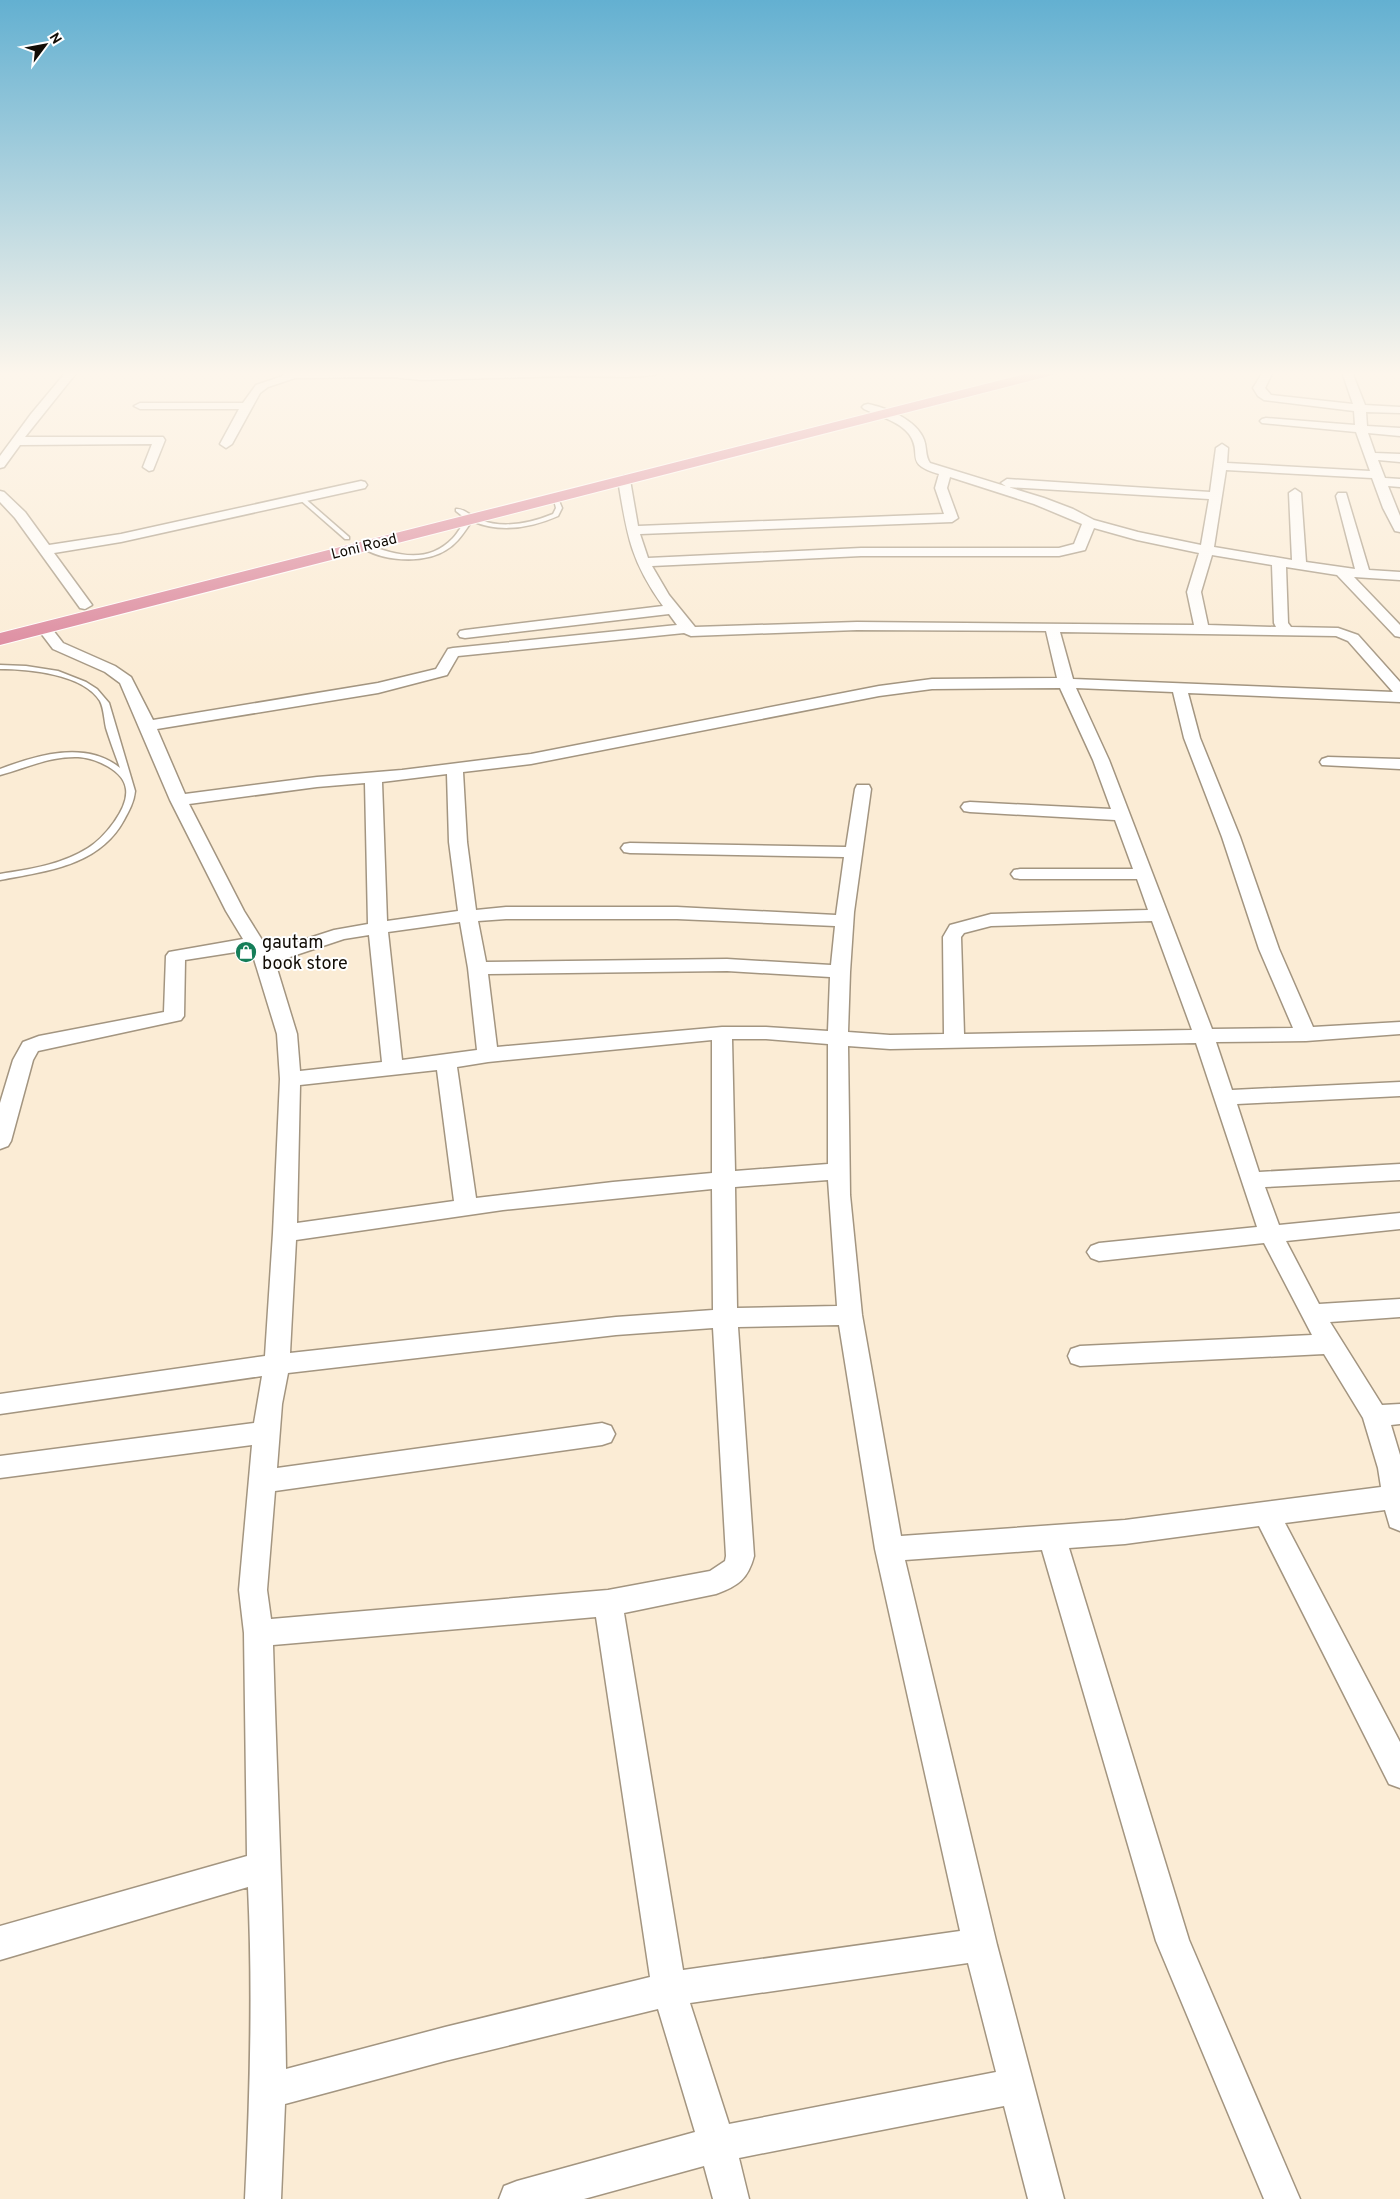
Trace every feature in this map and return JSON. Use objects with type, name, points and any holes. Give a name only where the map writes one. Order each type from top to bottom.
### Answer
[{"type":"highway","name":"Loni Road","points":[[0,639],[364,546],[463,515],[621,475]]},
{"type":"highway","name":"Loni Road","points":[[0,626],[347,538],[556,497],[643,475]]},
{"type":"street","points":[[632,530],[952,518],[941,488],[944,475]]},
{"type":"street","points":[[951,475],[981,482],[1068,512],[1089,523],[1137,536],[1207,550],[1341,572],[1398,578]]},
{"type":"street","points":[[1202,630],[1194,592],[1207,550],[1218,496],[1220,475]]},
{"type":"street","points":[[1334,475],[1379,478],[1400,483]]},
{"type":"street","points":[[1378,475],[1389,508],[1400,528]]},
{"type":"street","points":[[624,480],[632,530],[644,562],[671,609],[691,632],[857,626],[1052,626],[1338,632],[1353,638],[1395,678],[1400,691]]},
{"type":"street","points":[[981,482],[1218,496]]},
{"type":"street","points":[[45,550],[120,538],[300,497],[361,486]]},
{"type":"street","points":[[1295,493],[1299,564]]},
{"type":"street","points":[[0,495],[20,515],[86,604]]},
{"type":"street","points":[[1342,496],[1363,574]]},
{"type":"street","points":[[644,562],[861,552],[1059,552],[1080,547],[1089,523]]},
{"type":"street","points":[[1279,561],[1281,623],[1286,631]]},
{"type":"street","points":[[1341,572],[1400,632]]},
{"type":"street","points":[[465,634],[671,609]]},
{"type":"street","points":[[890,1549],[1124,1532],[1266,1513],[1398,1508],[1391,1468],[1375,1416],[1312,1314],[1271,1234],[1250,1180],[1204,1036],[1144,874],[1101,760],[1066,683],[1052,626]]},
{"type":"street","points":[[44,628],[58,646],[110,669],[126,680],[148,726],[179,800],[235,911],[259,951],[287,1034],[290,1079],[285,1233],[276,1364],[267,1432],[253,1590],[258,1633],[263,1867],[268,1953],[268,2091],[263,2199]]},
{"type":"street","points":[[148,726],[378,688],[442,672],[453,652],[688,628]]},
{"type":"street","points":[[179,800],[317,782],[455,769],[531,759],[879,691],[932,684],[1066,683],[1400,697]]},
{"type":"street","points":[[1179,687],[1192,738],[1231,837],[1269,948],[1306,1034]]},
{"type":"street","points":[[1328,762],[1400,764]]},
{"type":"street","points":[[455,769],[458,842],[468,916],[478,968],[488,1055]]},
{"type":"street","points":[[372,777],[378,928],[393,1068]]},
{"type":"street","points":[[863,789],[845,912],[840,972],[838,1038],[839,1195],[850,1315],[890,1549],[980,1945],[1046,2199]]},
{"type":"street","points":[[970,807],[1121,815]]},
{"type":"street","points":[[630,848],[765,852],[853,852]]},
{"type":"street","points":[[1020,874],[1144,874]]},
{"type":"street","points":[[0,1141],[23,1060],[30,1047],[39,1042],[174,1016],[176,956],[259,951],[378,928],[506,913],[677,913],[845,921]]},
{"type":"street","points":[[954,1041],[952,937],[958,928],[992,920],[1158,915]]},
{"type":"street","points":[[478,968],[727,965],[840,972]]},
{"type":"street","points":[[290,1079],[446,1062],[488,1055],[722,1033],[890,1042],[1306,1034],[1400,1028]]},
{"type":"street","points":[[258,1633],[608,1602],[716,1582],[737,1568],[740,1556],[725,1318],[722,1033]]},
{"type":"street","points":[[446,1062],[466,1207]]},
{"type":"street","points":[[1224,1097],[1400,1089]]},
{"type":"street","points":[[285,1233],[466,1207],[668,1184],[805,1172],[839,1172]]},
{"type":"street","points":[[1250,1180],[1400,1172]]},
{"type":"street","points":[[1099,1252],[1400,1221]]},
{"type":"street","points":[[1312,1314],[1400,1308]]},
{"type":"street","points":[[0,1404],[276,1364],[616,1326],[725,1318],[850,1315]]},
{"type":"street","points":[[1080,1356],[1330,1344]]},
{"type":"street","points":[[1375,1416],[1400,1414]]},
{"type":"street","points":[[0,1467],[267,1432]]},
{"type":"street","points":[[263,1481],[602,1434]]},
{"type":"street","points":[[1266,1513],[1400,1773]]},
{"type":"street","points":[[1052,1537],[1172,1941],[1282,2199]]},
{"type":"street","points":[[608,1602],[669,1989],[717,2144],[731,2199]]},
{"type":"street","points":[[0,1943],[263,1867]]},
{"type":"street","points":[[268,2091],[445,2044],[669,1989],[980,1945]]},
{"type":"street","points":[[518,2199],[717,2144],[1017,2086]]},
{"type":"lane","points":[[300,497],[347,538]]},
{"type":"lane","points":[[364,546],[388,556],[399,558],[430,554],[446,548],[454,541],[463,515]]},
{"type":"lane","points":[[0,667],[55,673],[80,681],[103,700],[132,791],[129,802],[104,842],[68,862],[0,878]]},
{"type":"lane","points":[[0,772],[40,759],[60,755],[87,756],[106,762],[118,769],[128,780]]},
{"type":"place","name":"gautam book store","points":[[246,952]]}]
